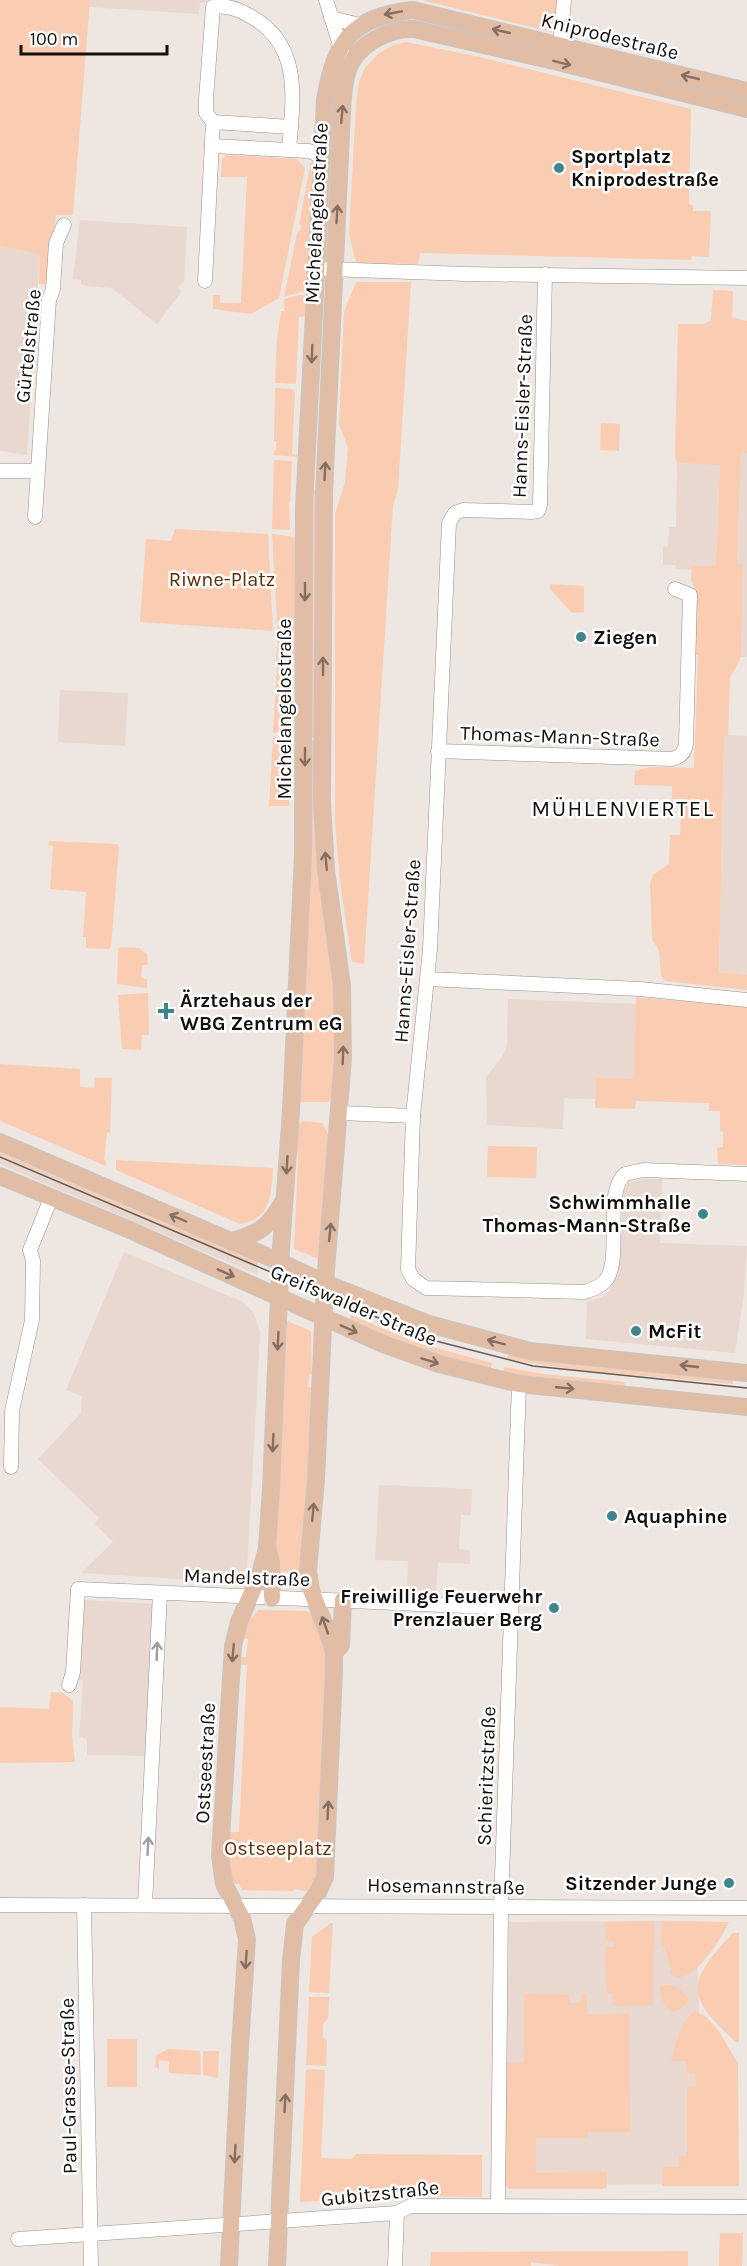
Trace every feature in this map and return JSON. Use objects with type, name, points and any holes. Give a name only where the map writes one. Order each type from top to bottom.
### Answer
[{"type":"main road","name":"Kniprodestraße","points":[[340,46],[360,26],[382,15],[412,10],[747,91]]},
{"type":"main road","name":"Kniprodestraße","points":[[348,69],[370,42],[404,29],[423,31],[554,61],[747,109]]},
{"type":"main road","name":"Michelangelostraße","points":[[281,1262],[303,855],[304,507],[321,156],[324,100],[340,46]]},
{"type":"main road","name":"Michelangelostraße","points":[[326,1283],[343,1058],[342,987],[326,870],[322,802],[324,493],[342,113],[348,69]]},
{"type":"main road","name":"Greifswalder Straße","points":[[0,1142],[326,1283],[429,1324],[530,1351],[747,1373]]},
{"type":"main road","name":"Greifswalder Straße","points":[[0,1176],[130,1230],[414,1356],[519,1384],[747,1407]]},
{"type":"main road","points":[[232,1241],[254,1235],[267,1226],[285,1200]]},
{"type":"main road","name":"Ostseestraße","points":[[229,2266],[247,1939],[242,1918],[224,1884],[221,1872],[221,1843],[233,1646],[239,1622],[260,1574],[267,1548],[281,1262]]},
{"type":"main road","points":[[277,2266],[291,1960],[295,1924],[318,1892],[325,1877],[334,1653],[321,1611],[314,1599],[308,1570],[316,1479],[326,1283]]},
{"type":"main road","points":[[267,1548],[271,1562],[272,1598]]},
{"type":"main road","points":[[334,1653],[342,1645],[343,1600]]},
{"type":"street","points":[[326,0],[348,69]]},
{"type":"street","points":[[560,45],[564,0]]},
{"type":"street","name":"Michelangelostraße","points":[[205,281],[213,146],[213,122],[206,113],[206,99],[213,7],[234,8],[255,18],[270,30],[282,46],[292,76],[290,150]]},
{"type":"street","points":[[331,18],[360,26]]},
{"type":"street","name":"Michelangelostraße","points":[[213,122],[291,128]]},
{"type":"street","name":"Michelangelostraße","points":[[213,146],[309,151],[321,156]]},
{"type":"street","name":"Gürtelstraße","points":[[35,517],[49,300],[53,290],[56,243],[64,225]]},
{"type":"street","points":[[316,268],[747,278]]},
{"type":"street","name":"Hanns-Eisler-Straße","points":[[545,274],[540,505],[538,511],[533,513],[463,510],[455,513],[449,523],[428,980],[413,1116],[407,1264],[413,1279],[426,1288],[585,1292],[597,1288],[608,1278],[617,1185],[625,1174],[643,1170],[747,1174]]},
{"type":"street","points":[[4,468],[38,471]]},
{"type":"street","name":"Thomas-Mann-Straße","points":[[438,751],[672,759],[679,757],[686,744],[690,595],[675,589]]},
{"type":"street","points":[[428,980],[627,988],[747,1000]]},
{"type":"street","points":[[339,1113],[413,1116]]},
{"type":"street","points":[[11,1467],[12,1411],[32,1320],[33,1261],[30,1250],[51,1198]]},
{"type":"street","name":"Schieritzstraße","points":[[498,2206],[501,1907],[519,1384]]},
{"type":"street","name":"Mandelstraße","points":[[69,1685],[73,1672],[78,1589],[511,1608]]},
{"type":"street","points":[[145,1905],[160,1593]]},
{"type":"street","name":"Hosemannstraße","points":[[0,1905],[233,1904],[747,1908]]},
{"type":"street","name":"Paul-Grasse-Straße","points":[[84,1905],[91,2266]]},
{"type":"street","name":"Gubitzstraße","points":[[18,2239],[397,2213],[410,2206],[747,2207]]},
{"type":"street","points":[[395,2266],[397,2213]]},
{"type":"shaded area","points":[[90,0],[207,0],[207,2],[200,3],[199,14],[89,7]]},
{"type":"shaded area","points":[[80,220],[187,227],[184,282],[178,289],[182,291],[157,324],[112,288],[86,286],[81,284],[81,280],[73,279]]},
{"type":"shaded area","points":[[0,246],[40,254],[27,455],[0,451]]},
{"type":"shaded area","points":[[741,453],[747,453],[747,657],[741,657],[743,565],[737,564]]},
{"type":"shaded area","points":[[677,463],[720,464],[716,567],[693,566],[692,570],[676,569],[675,565],[663,565],[663,547],[668,546],[669,527],[676,527]]},
{"type":"shaded area","points":[[60,690],[128,693],[125,746],[58,742]]},
{"type":"shaded area","points":[[724,735],[747,736],[747,975],[719,972]]},
{"type":"shaded area","points":[[508,999],[636,1004],[634,1080],[596,1078],[595,1099],[564,1098],[563,1129],[487,1125],[486,1077],[502,1057],[507,1045]]},
{"type":"shaded area","points":[[0,1155],[258,1266],[258,1275],[0,1164]]},
{"type":"shaded area","points":[[642,1179],[662,1179],[660,1243],[747,1246],[744,1293],[735,1353],[586,1339],[587,1302],[602,1297],[610,1290],[618,1273],[624,1190],[628,1183]]},
{"type":"shaded area","points":[[124,1252],[243,1302],[253,1312],[257,1322],[260,1332],[247,1568],[233,1582],[81,1573],[113,1542],[95,1524],[99,1518],[38,1459],[81,1413],[82,1396],[66,1390]]},
{"type":"shaded area","points":[[379,1485],[472,1489],[471,1515],[461,1515],[459,1549],[470,1550],[470,1564],[438,1562],[436,1591],[407,1590],[408,1561],[375,1560]]},
{"type":"shaded area","points":[[86,1600],[154,1604],[146,1756],[87,1755],[87,1739],[79,1737],[83,1684],[79,1679],[83,1603]]},
{"type":"shaded area","points":[[696,1921],[705,2184],[505,2185],[509,1922]]},
{"type":"green space","points":[[0,0],[90,0],[73,215],[56,215],[50,284],[39,284],[40,254],[0,246]]},
{"type":"green space","points":[[422,0],[557,0],[556,33]]},
{"type":"green space","name":"Sportplatz Kniprodestraße","points":[[406,42],[480,57],[691,109],[689,204],[693,205],[693,211],[711,211],[709,257],[692,256],[691,260],[420,253],[418,264],[356,263],[349,234],[359,82],[365,68],[378,54],[394,45]]},
{"type":"green space","points":[[226,155],[297,159],[305,168],[279,298],[251,314],[213,309],[213,295],[220,295],[222,303],[241,303],[247,177],[221,177],[222,159]]},
{"type":"green space","points":[[311,161],[314,166],[307,293],[301,292],[284,297],[297,233],[300,231],[301,225],[299,224]]},
{"type":"green space","points":[[356,282],[411,282],[398,490],[393,505],[364,964],[352,962],[340,882],[335,822],[335,514],[345,482],[348,448],[339,424],[344,312]]},
{"type":"green space","points":[[713,290],[733,291],[732,317],[747,321],[747,453],[741,453],[737,564],[743,564],[741,657],[730,678],[728,735],[724,736],[719,972],[747,975],[747,990],[665,981],[661,975],[659,951],[652,939],[650,883],[653,875],[669,864],[670,835],[680,835],[681,799],[672,799],[672,786],[634,785],[635,771],[650,767],[694,768],[698,655],[693,655],[692,566],[716,566],[720,465],[677,463],[675,456],[678,324],[704,324],[711,320]]},
{"type":"green space","points":[[307,295],[306,316],[299,317],[296,384],[275,383],[277,340],[281,311],[284,311],[285,306],[283,305],[284,299]]},
{"type":"green space","points":[[275,388],[295,391],[292,454],[297,457],[274,455],[276,450],[276,441],[274,441]]},
{"type":"green space","points":[[601,423],[620,424],[619,451],[600,450]]},
{"type":"green space","points":[[274,460],[292,461],[289,502],[290,530],[272,529]]},
{"type":"green space","points":[[310,490],[318,490],[317,737],[309,737]]},
{"type":"green space","name":"Riwne-Platz","points":[[175,529],[268,534],[273,631],[140,622],[146,539],[171,541]]},
{"type":"green space","points":[[272,534],[296,537],[296,661],[276,661],[278,639]]},
{"type":"green space","points":[[550,584],[584,586],[584,612],[572,613],[550,589]]},
{"type":"green space","points":[[277,666],[289,666],[288,733],[282,734],[281,731],[273,733]]},
{"type":"green space","points":[[273,738],[289,739],[289,806],[269,806]]},
{"type":"green space","points":[[309,740],[317,740],[336,970],[336,1092],[328,1102],[298,1100]]},
{"type":"green space","points":[[49,841],[117,844],[119,847],[111,947],[108,949],[86,948],[86,937],[83,937],[86,892],[50,889],[53,846],[48,845]]},
{"type":"green space","points":[[121,947],[139,948],[147,954],[148,965],[142,965],[141,978],[147,979],[147,988],[117,984],[118,949]]},
{"type":"green space","points":[[148,993],[149,1035],[142,1035],[141,1050],[122,1049],[118,995]]},
{"type":"green space","points":[[636,997],[747,1007],[747,1165],[718,1164],[717,1148],[723,1147],[720,1111],[709,1111],[709,1103],[636,1101],[635,1109],[595,1108],[596,1078],[634,1079]]},
{"type":"green space","points":[[0,1064],[80,1069],[80,1087],[94,1088],[95,1078],[112,1078],[110,1132],[107,1133],[104,1160],[106,1166],[0,1121]]},
{"type":"green space","points":[[303,1121],[322,1123],[328,1134],[321,1260],[294,1249],[298,1158],[295,1132],[298,1131],[299,1124]]},
{"type":"green space","points":[[488,1146],[537,1147],[536,1178],[487,1177]]},
{"type":"green space","points":[[0,1151],[216,1244],[258,1258],[258,1266],[0,1155]]},
{"type":"green space","points":[[116,1160],[273,1168],[272,1187],[264,1211],[251,1221],[240,1224],[116,1170]]},
{"type":"green space","points":[[351,1315],[417,1343],[492,1363],[490,1372],[428,1355],[348,1323]]},
{"type":"green space","points":[[287,1321],[311,1331],[312,1374],[309,1375],[308,1387],[312,1388],[302,1570],[297,1573],[279,1571],[275,1566]]},
{"type":"green space","points":[[509,1353],[733,1377],[733,1384],[577,1370],[507,1359]]},
{"type":"green space","points":[[504,1367],[544,1374],[625,1382],[624,1389],[502,1375]]},
{"type":"green space","name":"Ostseeplatz","points":[[259,1610],[306,1611],[314,1615],[327,1647],[317,1881],[307,1891],[242,1890],[239,1884],[232,1884],[229,1832],[239,1832],[247,1665],[238,1665],[238,1657],[246,1657],[248,1639],[241,1638],[249,1620]]},
{"type":"green space","points":[[51,1692],[63,1693],[73,1701],[72,1737],[75,1762],[0,1763],[0,1707],[49,1709]]},
{"type":"green space","points":[[654,1921],[653,2005],[613,2006],[613,1993],[606,1993],[605,1947],[614,1947],[614,1941],[606,1940],[605,1922]]},
{"type":"green space","points":[[662,1921],[729,1922],[700,1965],[684,1976],[676,1978],[669,1972],[671,1970],[665,1947],[661,1947]]},
{"type":"green space","points":[[333,1923],[329,1993],[309,1992],[312,1937]]},
{"type":"green space","points":[[733,1933],[739,1933],[739,2042],[736,2042],[707,2012],[700,2000],[698,1989],[706,1964]]},
{"type":"green space","points":[[663,1985],[675,1986],[682,1990],[688,2001],[681,2009],[672,2012],[663,2002],[660,1988]]},
{"type":"green space","points":[[525,1994],[569,1995],[570,2003],[580,2003],[581,1995],[587,1995],[587,2015],[629,2013],[630,2132],[588,2132],[588,2138],[536,2138],[536,2173],[607,2172],[607,2187],[602,2189],[509,2189],[505,2185],[507,2062],[524,2063]]},
{"type":"green space","points":[[309,1997],[329,1997],[328,2019],[323,2023],[323,2037],[327,2041],[326,2066],[306,2065]]},
{"type":"green space","points":[[695,2011],[704,2015],[718,2030],[738,2063],[739,2186],[662,2186],[662,2167],[679,2167],[679,2156],[687,2156],[687,2086],[696,2086],[695,2074],[686,2073],[686,2061],[671,2061],[682,2027]]},
{"type":"green space","points":[[107,2039],[137,2039],[137,2087],[107,2087]]},
{"type":"green space","points":[[169,2049],[200,2051],[201,2075],[169,2073],[169,2062],[159,2060],[159,2069],[155,2067],[156,2055]]},
{"type":"green space","points":[[203,2051],[219,2051],[218,2078],[203,2075]]},
{"type":"green space","points":[[306,2070],[325,2070],[321,2158],[352,2159],[356,2154],[482,2155],[482,2197],[398,2196],[300,2202]]},
{"type":"green space","points":[[720,2233],[743,2233],[742,2266],[719,2266]]},
{"type":"green space","points":[[688,2251],[688,2266],[561,2266],[531,2262],[531,2266],[430,2266],[431,2252]]},
{"type":"tram line","points":[[0,1157],[428,1339],[533,1366],[747,1388]]},
{"type":"place","name":"Sportplatz Kniprodestraße","points":[[559,168]]},
{"type":"place","name":"Ziegen","points":[[581,637]]},
{"type":"place","name":"Ärztehaus der WBG Zentrum eG","points":[[166,1011]]},
{"type":"place","name":"Schwimmhalle Thomas-Mann-Straße","points":[[703,1214]]},
{"type":"place","name":"McFit","points":[[636,1331]]},
{"type":"place","name":"Aquaphine","points":[[612,1516]]},
{"type":"place","name":"Freiwillige Feuerwehr Prenzlauer Berg","points":[[554,1608]]},
{"type":"place","name":"Sitzender Junge","points":[[729,1883]]},
{"type":"district","name":"MÜHLENVIERTEL","points":[[623,808]]}]
